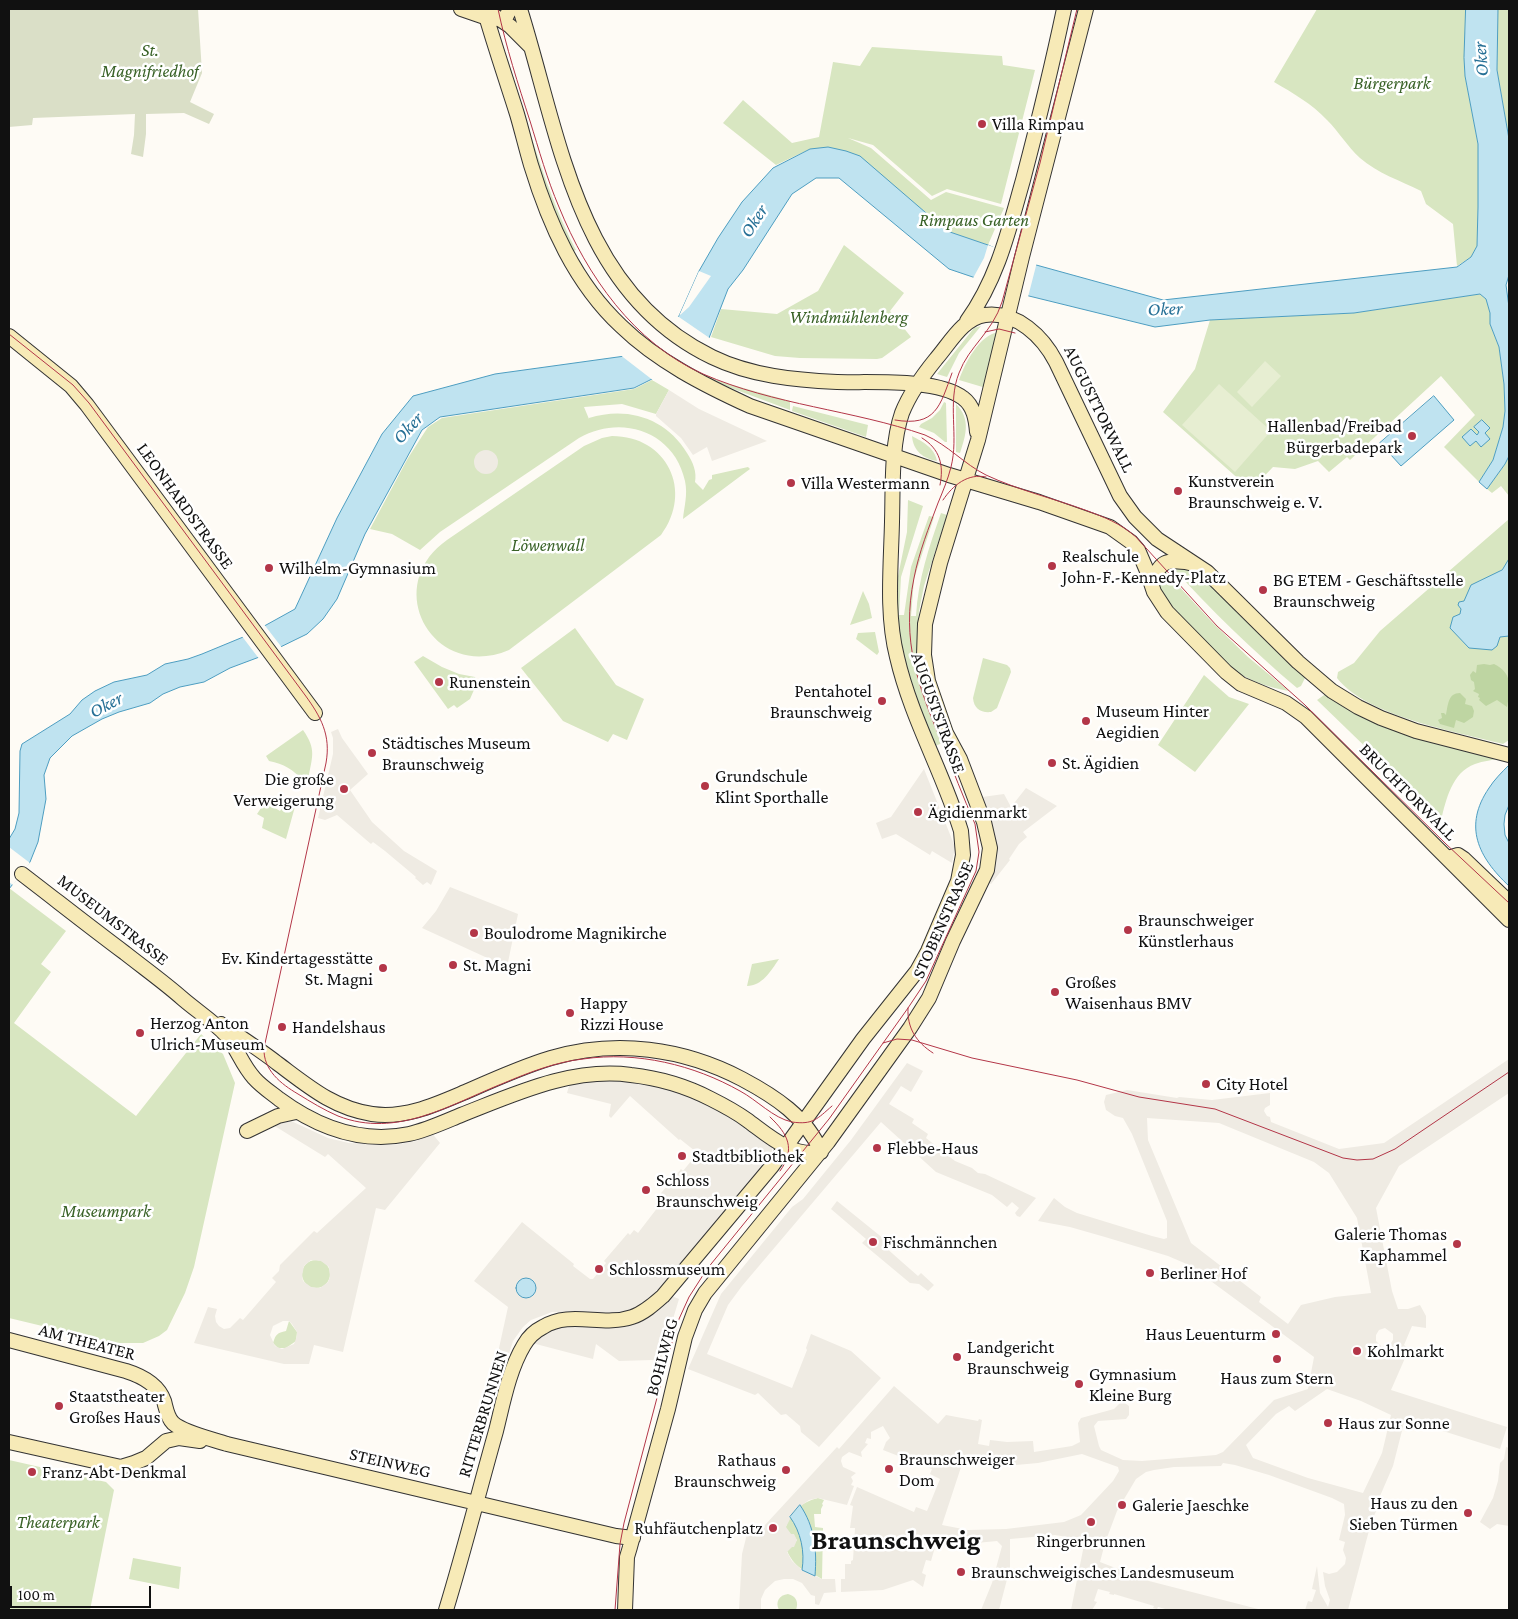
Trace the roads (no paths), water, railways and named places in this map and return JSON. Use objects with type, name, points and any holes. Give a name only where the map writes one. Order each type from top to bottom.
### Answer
[{"type":"main road","points":[[461,9],[507,15],[514,30],[530,46]]},
{"type":"main road","points":[[520,9],[562,160],[586,222],[626,289],[644,309],[676,336],[704,353],[738,367],[784,377],[836,382],[896,382],[946,390],[963,398],[972,408],[978,440]]},
{"type":"main road","name":"AUGUSTSTRASSE","points":[[961,831],[909,698],[893,640],[891,588],[895,455],[900,421],[911,394],[978,305],[988,287],[1003,250],[1031,149],[1064,9]]},
{"type":"main road","name":"AUGUSTSTRASSE","points":[[989,841],[984,822],[960,759],[946,733],[928,681],[924,655],[925,624],[932,590],[978,440],[1022,257],[1086,9]]},
{"type":"main road","name":"BRUCHTORWALL","points":[[485,12],[497,56],[547,213],[562,246],[580,276],[591,292],[621,326],[665,361],[720,392],[750,406],[967,480],[1039,502],[1110,528],[1131,542],[1138,550],[1158,599],[1167,612],[1231,677],[1247,687],[1289,705],[1306,717],[1509,920]]},
{"type":"main road","points":[[961,329],[969,320],[980,316],[998,315],[1008,317]]},
{"type":"main road","name":"AUGUSTTORWALL","points":[[1008,317],[1028,328],[1051,352],[1126,505],[1144,528],[1157,539],[1196,564],[1220,585],[1313,676],[1348,701],[1393,724],[1509,755]]},
{"type":"main road","name":"LEONHARDSTRASSE","points":[[9,336],[77,392],[315,713]]},
{"type":"main road","points":[[1152,584],[1157,570],[1161,565],[1169,561],[1196,564]]},
{"type":"main road","name":"STOBENSTRASSE","points":[[899,994],[922,962],[954,891],[962,865],[961,831]]},
{"type":"main road","name":"STOBENSTRASSE","points":[[922,1011],[984,879],[988,864],[989,841]]},
{"type":"main road","points":[[1448,858],[1458,855],[1464,859],[1509,902]]},
{"type":"main road","name":"MUSEUMSTRASSE","points":[[22,874],[180,997],[226,1036],[245,1068],[255,1080],[296,1112],[325,1127],[341,1132],[377,1136],[408,1134],[429,1128],[498,1100],[557,1080],[588,1074],[615,1073],[660,1080],[698,1093],[744,1118],[785,1147]]},
{"type":"main road","name":"BOHLWEG","points":[[643,1312],[663,1296],[785,1147],[863,1039],[899,994]]},
{"type":"main road","name":"MUSEUMSTRASSE","points":[[180,997],[261,1051],[316,1093],[345,1108],[373,1114],[398,1115],[430,1107],[510,1073],[565,1054],[596,1048],[641,1048],[667,1051],[715,1065],[744,1080],[790,1109],[803,1123],[821,1152]]},
{"type":"main road","name":"BOHLWEG","points":[[625,1610],[627,1557],[668,1409],[685,1337],[695,1310],[705,1293],[821,1152],[922,1011]]},
{"type":"main road","points":[[247,1131],[278,1116],[296,1112]]},
{"type":"main road","points":[[785,1147],[809,1153],[821,1152]]},
{"type":"main road","name":"RITTERBRUNNEN","points":[[446,1610],[511,1377],[524,1345],[531,1336],[544,1326],[556,1321],[618,1320],[643,1312]]},
{"type":"main road","name":"AM THEATER","points":[[9,1340],[144,1377],[156,1387],[163,1399],[166,1411]]},
{"type":"main road","name":"STEINWEG","points":[[166,1411],[172,1422],[182,1428],[227,1444]]},
{"type":"main road","name":"STEINWEG","points":[[9,1442],[121,1467],[146,1458],[166,1441],[179,1438],[227,1444],[616,1536],[633,1538]]},
{"type":"water","name":"Oker","points":[[1466,9],[1498,9],[1497,70],[1509,139],[1509,275],[1506,285],[1509,307],[1509,456],[1487,489],[1479,482],[1493,460],[1503,427],[1505,411],[1504,384],[1499,347],[1490,324],[1490,313],[1486,299],[1480,294],[1354,313],[1210,320],[1155,327],[1029,296],[949,269],[839,178],[816,178],[792,194],[743,270],[728,289],[709,338],[654,378],[634,388],[440,417],[422,430],[365,534],[337,599],[323,619],[307,634],[262,656],[230,668],[204,682],[180,687],[163,694],[150,703],[102,719],[72,736],[50,758],[44,775],[46,799],[38,842],[30,862],[9,889],[9,839],[15,829],[19,813],[20,751],[22,744],[70,714],[82,700],[95,691],[114,682],[147,675],[165,664],[202,654],[248,635],[295,609],[337,518],[382,434],[413,396],[495,374],[625,356],[679,316],[699,271],[718,238],[742,202],[773,168],[810,149],[828,147],[846,151],[860,156],[947,231],[988,245],[1029,263],[1163,300],[1457,267],[1471,257],[1477,246],[1478,144],[1465,76]]},
{"type":"water","name":"Hallenbad/Freibad Bürgerbadepark","points":[[1434,396],[1454,420],[1401,466],[1380,443]]},
{"type":"water","points":[[1482,420],[1490,428],[1485,433],[1490,439],[1481,447],[1476,441],[1470,446],[1462,437],[1471,429],[1477,435],[1479,432],[1474,427]]},
{"type":"water","points":[[1509,559],[1509,636],[1500,637],[1497,646],[1492,650],[1469,648],[1450,628],[1453,617],[1460,614],[1459,602],[1464,601],[1471,585],[1502,570]]},
{"type":"water","points":[[1509,765],[1509,805],[1504,824],[1505,835],[1509,843],[1509,886],[1489,864],[1482,852],[1476,828],[1481,802],[1493,782]]},
{"type":"water","points":[[522,1278],[530,1278],[536,1284],[536,1292],[530,1298],[522,1298],[516,1292],[516,1284]]},
{"type":"water","points":[[800,1505],[809,1522],[814,1539],[816,1557],[815,1576],[802,1570],[801,1542],[797,1529],[790,1517]]},
{"type":"tram line","points":[[498,9],[512,65],[543,164],[570,233],[599,282],[616,305],[634,326],[655,345],[678,361],[703,374],[730,384],[785,400],[898,426],[925,435],[986,475],[1023,490],[1092,513],[1124,528],[1136,537],[1217,626],[1305,705],[1446,844],[1509,903]]},
{"type":"tram line","points":[[615,1610],[620,1544],[624,1523],[668,1356],[679,1319],[689,1297],[707,1269],[829,1119],[908,1008],[926,981],[976,871],[979,852],[975,824],[926,702],[914,663],[911,643],[910,601],[921,549],[951,467],[954,443],[954,396],[959,373],[963,363],[998,313],[1002,302],[1040,163],[1077,9]]},
{"type":"tram line","points":[[985,332],[999,329],[1015,333]]},
{"type":"tram line","points":[[9,334],[73,385],[89,403],[305,695],[316,711],[326,735],[326,763],[264,1048],[266,1063],[274,1076],[292,1090],[338,1116],[360,1122],[381,1124],[402,1121],[444,1109],[524,1075],[553,1065],[573,1060],[603,1057],[644,1059],[684,1067],[740,1091],[778,1117],[792,1122],[810,1122],[832,1106]]},
{"type":"tram line","points":[[895,420],[909,421],[928,417],[940,404],[952,373]]},
{"type":"tram line","points":[[922,438],[937,452],[941,464],[940,485]]},
{"type":"tram line","points":[[943,500],[961,481],[979,476],[986,477]]},
{"type":"tram line","points":[[908,1008],[909,1022],[914,1034],[933,1053]]},
{"type":"tram line","points":[[883,1043],[897,1039],[912,1040],[972,1058],[1077,1080],[1139,1097],[1215,1109],[1343,1158],[1357,1160],[1373,1159],[1395,1149],[1509,1072]]},
{"type":"tram line","points":[[770,1117],[788,1142],[788,1156],[780,1171]]},
{"type":"place","name":"Villa Rimpau","points":[[982,124]]},
{"type":"place","name":"Hallenbad/Freibad Bürgerbadepark","points":[[1412,436]]},
{"type":"place","name":"Villa Westermann","points":[[791,483]]},
{"type":"place","name":"Kunstverein Braunschweig e. V.","points":[[1178,491]]},
{"type":"place","name":"Realschule John-F.-Kennedy-Platz","points":[[1052,566]]},
{"type":"place","name":"Wilhelm-Gymnasium","points":[[269,568]]},
{"type":"place","name":"BG ETEM - Geschäftsstelle Braunschweig","points":[[1263,590]]},
{"type":"place","name":"Runenstein","points":[[439,682]]},
{"type":"place","name":"Pentahotel Braunschweig","points":[[882,701]]},
{"type":"place","name":"Museum Hinter Aegidien","points":[[1086,721]]},
{"type":"place","name":"Städtisches Museum Braunschweig","points":[[372,753]]},
{"type":"place","name":"St. Ägidien","points":[[1052,763]]},
{"type":"place","name":"Grundschule Klint Sporthalle","points":[[705,786]]},
{"type":"place","name":"Die große Verweigerung","points":[[344,789]]},
{"type":"place","name":"Ägidienmarkt","points":[[918,812]]},
{"type":"place","name":"Braunschweiger Künstlerhaus","points":[[1128,930]]},
{"type":"place","name":"Boulodrome Magnikirche","points":[[474,933]]},
{"type":"place","name":"St. Magni","points":[[453,965]]},
{"type":"place","name":"Ev. Kindertagesstätte St. Magni","points":[[383,968]]},
{"type":"place","name":"Großes Waisenhaus BMV","points":[[1055,992]]},
{"type":"place","name":"Happy Rizzi House","points":[[570,1013]]},
{"type":"place","name":"Handelshaus","points":[[282,1027]]},
{"type":"place","name":"Herzog Anton Ulrich-Museum","points":[[140,1033]]},
{"type":"place","name":"City Hotel","points":[[1206,1084]]},
{"type":"place","name":"Flebbe-Haus","points":[[877,1148]]},
{"type":"place","name":"Stadtbibliothek","points":[[682,1156]]},
{"type":"place","name":"Schloss Braunschweig","points":[[646,1190]]},
{"type":"place","name":"Fischmännchen","points":[[873,1242]]},
{"type":"place","name":"Galerie Thomas Kaphammel","points":[[1457,1244]]},
{"type":"place","name":"Schlossmuseum","points":[[599,1269]]},
{"type":"place","name":"Berliner Hof","points":[[1150,1273]]},
{"type":"place","name":"Haus Leuenturm","points":[[1276,1334]]},
{"type":"place","name":"Kohlmarkt","points":[[1357,1351]]},
{"type":"place","name":"Landgericht Braunschweig","points":[[957,1357]]},
{"type":"place","name":"Haus zum Stern","points":[[1277,1359]]},
{"type":"place","name":"Gymnasium Kleine Burg","points":[[1079,1384]]},
{"type":"place","name":"Staatstheater Großes Haus","points":[[59,1406]]},
{"type":"place","name":"Haus zur Sonne","points":[[1328,1423]]},
{"type":"place","name":"Braunschweiger Dom","points":[[889,1469]]},
{"type":"place","name":"Rathaus Braunschweig","points":[[786,1470]]},
{"type":"place","name":"Franz-Abt-Denkmal","points":[[32,1472]]},
{"type":"place","name":"Galerie Jaeschke","points":[[1122,1505]]},
{"type":"place","name":"Haus zu den Sieben Türmen","points":[[1468,1513]]},
{"type":"place","name":"Ringerbrunnen","points":[[1091,1522]]},
{"type":"place","name":"Ruhfäutchenplatz","points":[[773,1528]]},
{"type":"place","name":"Braunschweigisches Landesmuseum","points":[[961,1572]]},
{"type":"district","name":"Braunschweig","points":[[896,1540]]},
{"type":"park label","name":"St. Magnifriedhof","points":[[150,60]]},
{"type":"park label","name":"Bürgerpark","points":[[1392,83]]},
{"type":"park label","name":"Rimpaus Garten","points":[[974,220]]},
{"type":"park label","name":"Windmühlenberg","points":[[849,317]]},
{"type":"park label","name":"Löwenwall","points":[[548,545]]},
{"type":"park label","name":"Museumpark","points":[[106,1211]]},
{"type":"park label","name":"Theaterpark","points":[[58,1522]]}]
